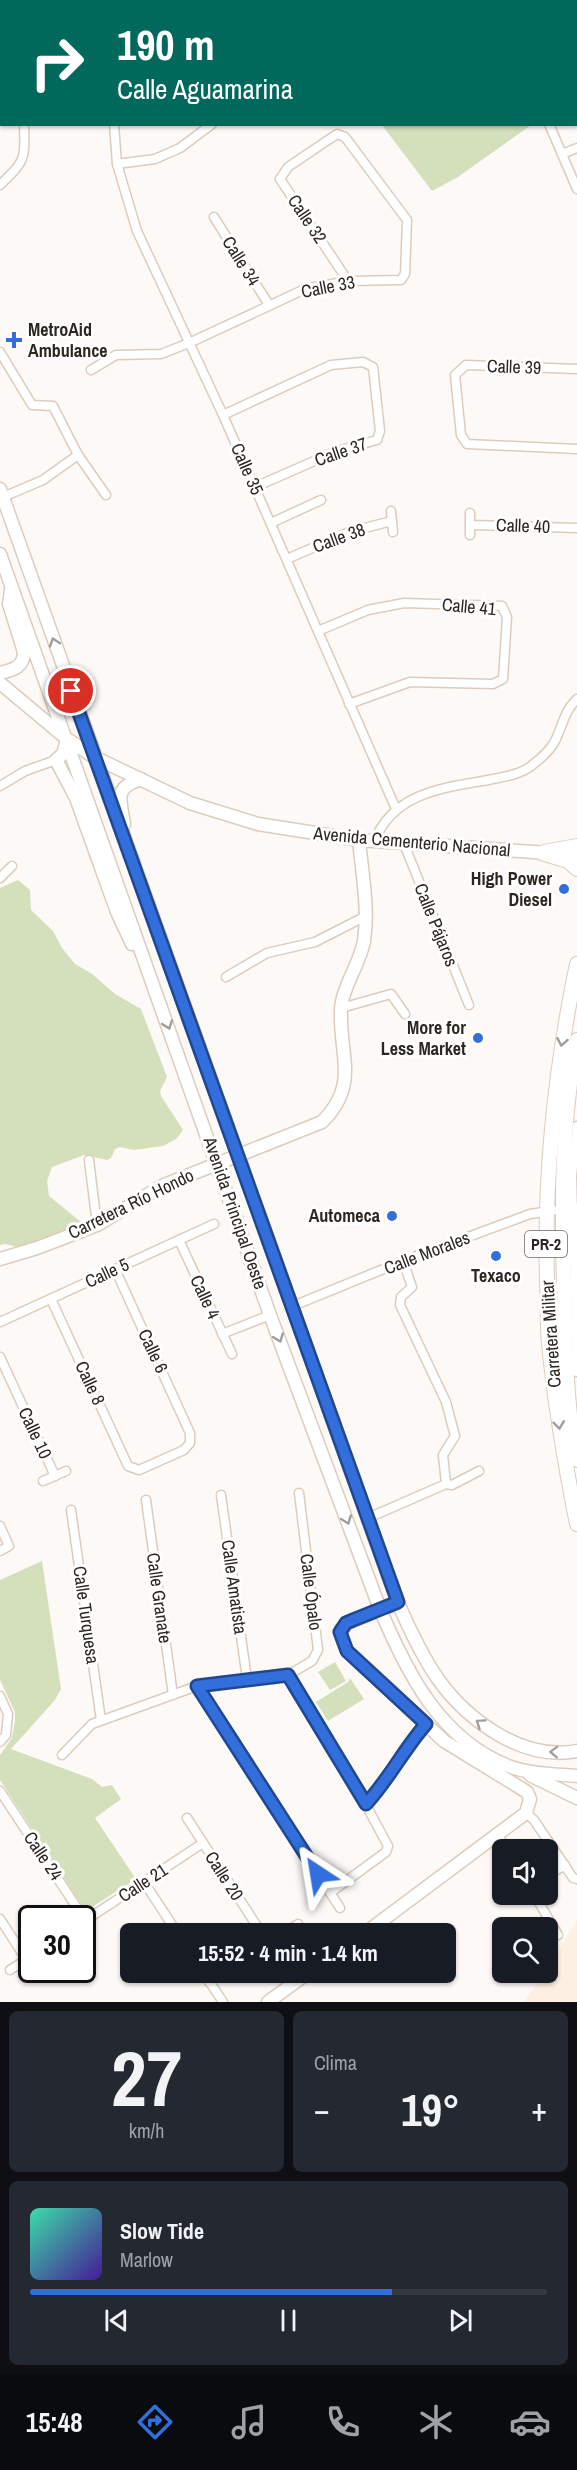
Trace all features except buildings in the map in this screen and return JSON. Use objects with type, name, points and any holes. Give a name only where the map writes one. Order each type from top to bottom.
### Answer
[{"type":"main road","name":"Avenida Principal Oeste","points":[[1,493],[237,1156],[398,1602],[415,1643],[451,1698],[478,1722],[515,1743],[532,1749],[547,1752],[577,1751]]},
{"type":"main road","name":"Avenida Principal Oeste","points":[[0,554],[270,1315],[398,1653],[419,1689],[438,1714],[453,1730],[483,1753],[510,1767],[577,1776]]},
{"type":"main road","points":[[0,673],[18,667],[24,660],[24,652],[9,604],[11,586]]},
{"type":"main road","name":"Avenida Cementerio Nacional","points":[[0,682],[67,739],[94,757],[190,803],[258,824],[374,842],[577,855]]},
{"type":"main road","points":[[67,739],[63,754],[56,760],[76,798],[117,912],[129,939],[148,969]]},
{"type":"main road","points":[[128,852],[120,796],[123,787],[141,779]]},
{"type":"main road","name":"Carretera Río Hondo","points":[[0,1259],[37,1248],[97,1225],[164,1185],[322,1122],[336,1108],[346,1083],[341,1008],[364,942],[366,916],[358,840]]},
{"type":"main road","points":[[542,853],[577,846]]},
{"type":"main road","points":[[542,853],[567,861],[577,869]]},
{"type":"main road","name":"Carretera Militar","points":[[577,964],[553,1105],[546,1211],[549,1342],[559,1432],[577,1524]]},
{"type":"main road","name":"Carretera Militar","points":[[577,1040],[568,1104],[570,1208],[566,1386],[577,1460]]},
{"type":"main road","points":[[379,1923],[526,1813],[530,1799],[527,1792],[444,1742],[347,1651],[340,1632],[346,1623],[398,1602]]},
{"type":"main road","points":[[510,1767],[577,1798]]},
{"type":"main road","points":[[268,2002],[294,1983]]},
{"type":"street","points":[[0,185],[21,165],[25,157],[24,126]]},
{"type":"street","name":"Calle 35","points":[[114,126],[117,164],[136,231],[223,415],[396,809]]},
{"type":"street","points":[[117,164],[155,159],[180,148],[209,126]]},
{"type":"street","points":[[550,126],[577,189]]},
{"type":"street","name":"Calle 32","points":[[348,281],[280,179],[288,167],[337,134],[345,137],[407,220],[406,240]]},
{"type":"street","points":[[562,154],[577,148]]},
{"type":"street","name":"Calle 34","points":[[214,218],[269,305]]},
{"type":"street","name":"Calle 33","points":[[91,370],[116,355],[161,354],[305,289],[348,281],[401,280],[405,274],[406,240]]},
{"type":"street","points":[[0,352],[32,405],[53,406],[78,455],[106,495]]},
{"type":"street","name":"Calle 37","points":[[223,415],[331,365],[363,362],[373,367],[380,431],[377,440],[337,451],[255,487]]},
{"type":"street","name":"Calle 39","points":[[577,369],[466,365],[455,375],[461,435],[467,444],[577,449]]},
{"type":"street","points":[[1,493],[43,480],[78,455]]},
{"type":"street","points":[[271,523],[321,500]]},
{"type":"street","points":[[391,511],[393,532]]},
{"type":"street","points":[[470,513],[470,535]]},
{"type":"street","name":"Calle 38","points":[[286,559],[349,532],[392,521]]},
{"type":"street","name":"Calle 40","points":[[470,525],[577,528]]},
{"type":"street","name":"Calle 41","points":[[318,631],[368,610],[404,603],[502,606],[507,617],[503,679],[493,684],[410,682],[349,704]]},
{"type":"street","points":[[374,842],[380,826],[396,809],[435,789],[509,776],[530,768],[553,745],[569,706],[577,699]]},
{"type":"street","points":[[1,785],[25,771],[56,760]]},
{"type":"street","name":"Calle Pájaros","points":[[404,844],[469,1005]]},
{"type":"street","points":[[0,879],[12,866]]},
{"type":"street","points":[[226,977],[267,953],[315,942],[366,916]]},
{"type":"street","points":[[341,1008],[391,993],[405,1014]]},
{"type":"street","points":[[577,1126],[570,1208],[577,1372]]},
{"type":"street","points":[[89,1160],[97,1225]]},
{"type":"street","points":[[572,1176],[577,1185]]},
{"type":"street","name":"Calle Morales","points":[[293,1306],[403,1261],[530,1214],[570,1208]]},
{"type":"street","name":"Calle 5","points":[[0,1322],[214,1224]]},
{"type":"street","name":"Calle 4","points":[[179,1240],[232,1354]]},
{"type":"street","points":[[403,1261],[412,1287],[401,1297],[400,1305],[446,1402],[455,1436],[443,1455],[446,1485]]},
{"type":"street","name":"Calle 6","points":[[115,1269],[190,1433],[190,1443],[184,1450],[139,1470],[128,1466]]},
{"type":"street","name":"Calle 8","points":[[51,1299],[128,1466]]},
{"type":"street","points":[[222,1334],[270,1315]]},
{"type":"street","name":"Calle 10","points":[[0,1357],[55,1476]]},
{"type":"street","points":[[43,1481],[66,1471]]},
{"type":"street","points":[[368,1518],[446,1485],[452,1485],[479,1471]]},
{"type":"street","name":"Calle Ópalo","points":[[288,1675],[312,1661],[318,1650],[299,1493]]},
{"type":"street","name":"Calle Amatista","points":[[221,1495],[247,1679]]},
{"type":"street","name":"Calle Granate","points":[[146,1500],[173,1695]]},
{"type":"street","name":"Calle Turquesa","points":[[71,1510],[101,1720]]},
{"type":"street","points":[[0,1526],[9,1546],[0,1551]]},
{"type":"street","points":[[62,1755],[92,1724],[197,1686],[288,1675],[366,1804],[386,1840],[388,1849],[330,1893]]},
{"type":"street","points":[[197,1686],[340,1908]]},
{"type":"street","points":[[0,1696],[8,1714],[6,1735],[0,1742]]},
{"type":"street","points":[[366,1804],[390,1775],[409,1743],[426,1724]]},
{"type":"street","name":"Calle 24","points":[[0,1791],[74,1905]]},
{"type":"street","points":[[526,1813],[534,1820],[573,1878],[577,1879]]},
{"type":"street","name":"Calle 20","points":[[187,1818],[255,1923]]},
{"type":"street","points":[[498,1835],[500,1839]]},
{"type":"street","name":"Calle 21","points":[[96,1913],[203,1843]]},
{"type":"street","points":[[558,1869],[565,1865]]},
{"type":"street","points":[[144,1882],[171,1923]]},
{"type":"street","points":[[0,1919],[18,1943]]},
{"type":"street","points":[[10,1970],[18,1965]]},
{"type":"street","points":[[210,1983],[223,2002]]},
{"type":"shaded area","points":[[577,1920],[577,2002],[524,2002],[538,1983],[558,1983],[558,1952]]},
{"type":"green space","points":[[383,126],[530,126],[458,177],[432,191]]},
{"type":"green space","points":[[18,880],[30,890],[31,910],[53,931],[62,948],[75,964],[92,974],[115,994],[141,1009],[167,1077],[160,1091],[161,1096],[183,1130],[176,1139],[163,1146],[134,1150],[120,1147],[115,1149],[111,1158],[107,1160],[84,1155],[52,1167],[47,1181],[49,1196],[81,1222],[79,1226],[20,1248],[6,1244],[0,1245],[0,888]]},
{"type":"green space","points":[[42,1561],[61,1689],[55,1700],[11,1749],[92,1779],[102,1787],[112,1785],[121,1799],[95,1818],[136,1879],[95,1905],[82,1905],[0,1780],[0,1755],[12,1738],[15,1712],[0,1680],[0,1580]]},
{"type":"green space","points":[[335,1662],[346,1681],[330,1690],[318,1672]]},
{"type":"green space","points":[[350,1678],[364,1699],[328,1721],[316,1702],[348,1682]]},
{"type":"place","name":"MetroAid Ambulance","points":[[14,340]]},
{"type":"place","name":"High Power Diesel","points":[[564,889]]},
{"type":"place","name":"More for Less Market","points":[[478,1038]]},
{"type":"place","name":"Automeca","points":[[392,1216]]},
{"type":"place","name":"Texaco","points":[[496,1256]]},
{"type":"route","points":[[71,691],[398,1602],[346,1623],[340,1632],[342,1640],[347,1651],[426,1724],[409,1743],[390,1775],[366,1804],[288,1675],[197,1686],[318,1874]]}]
